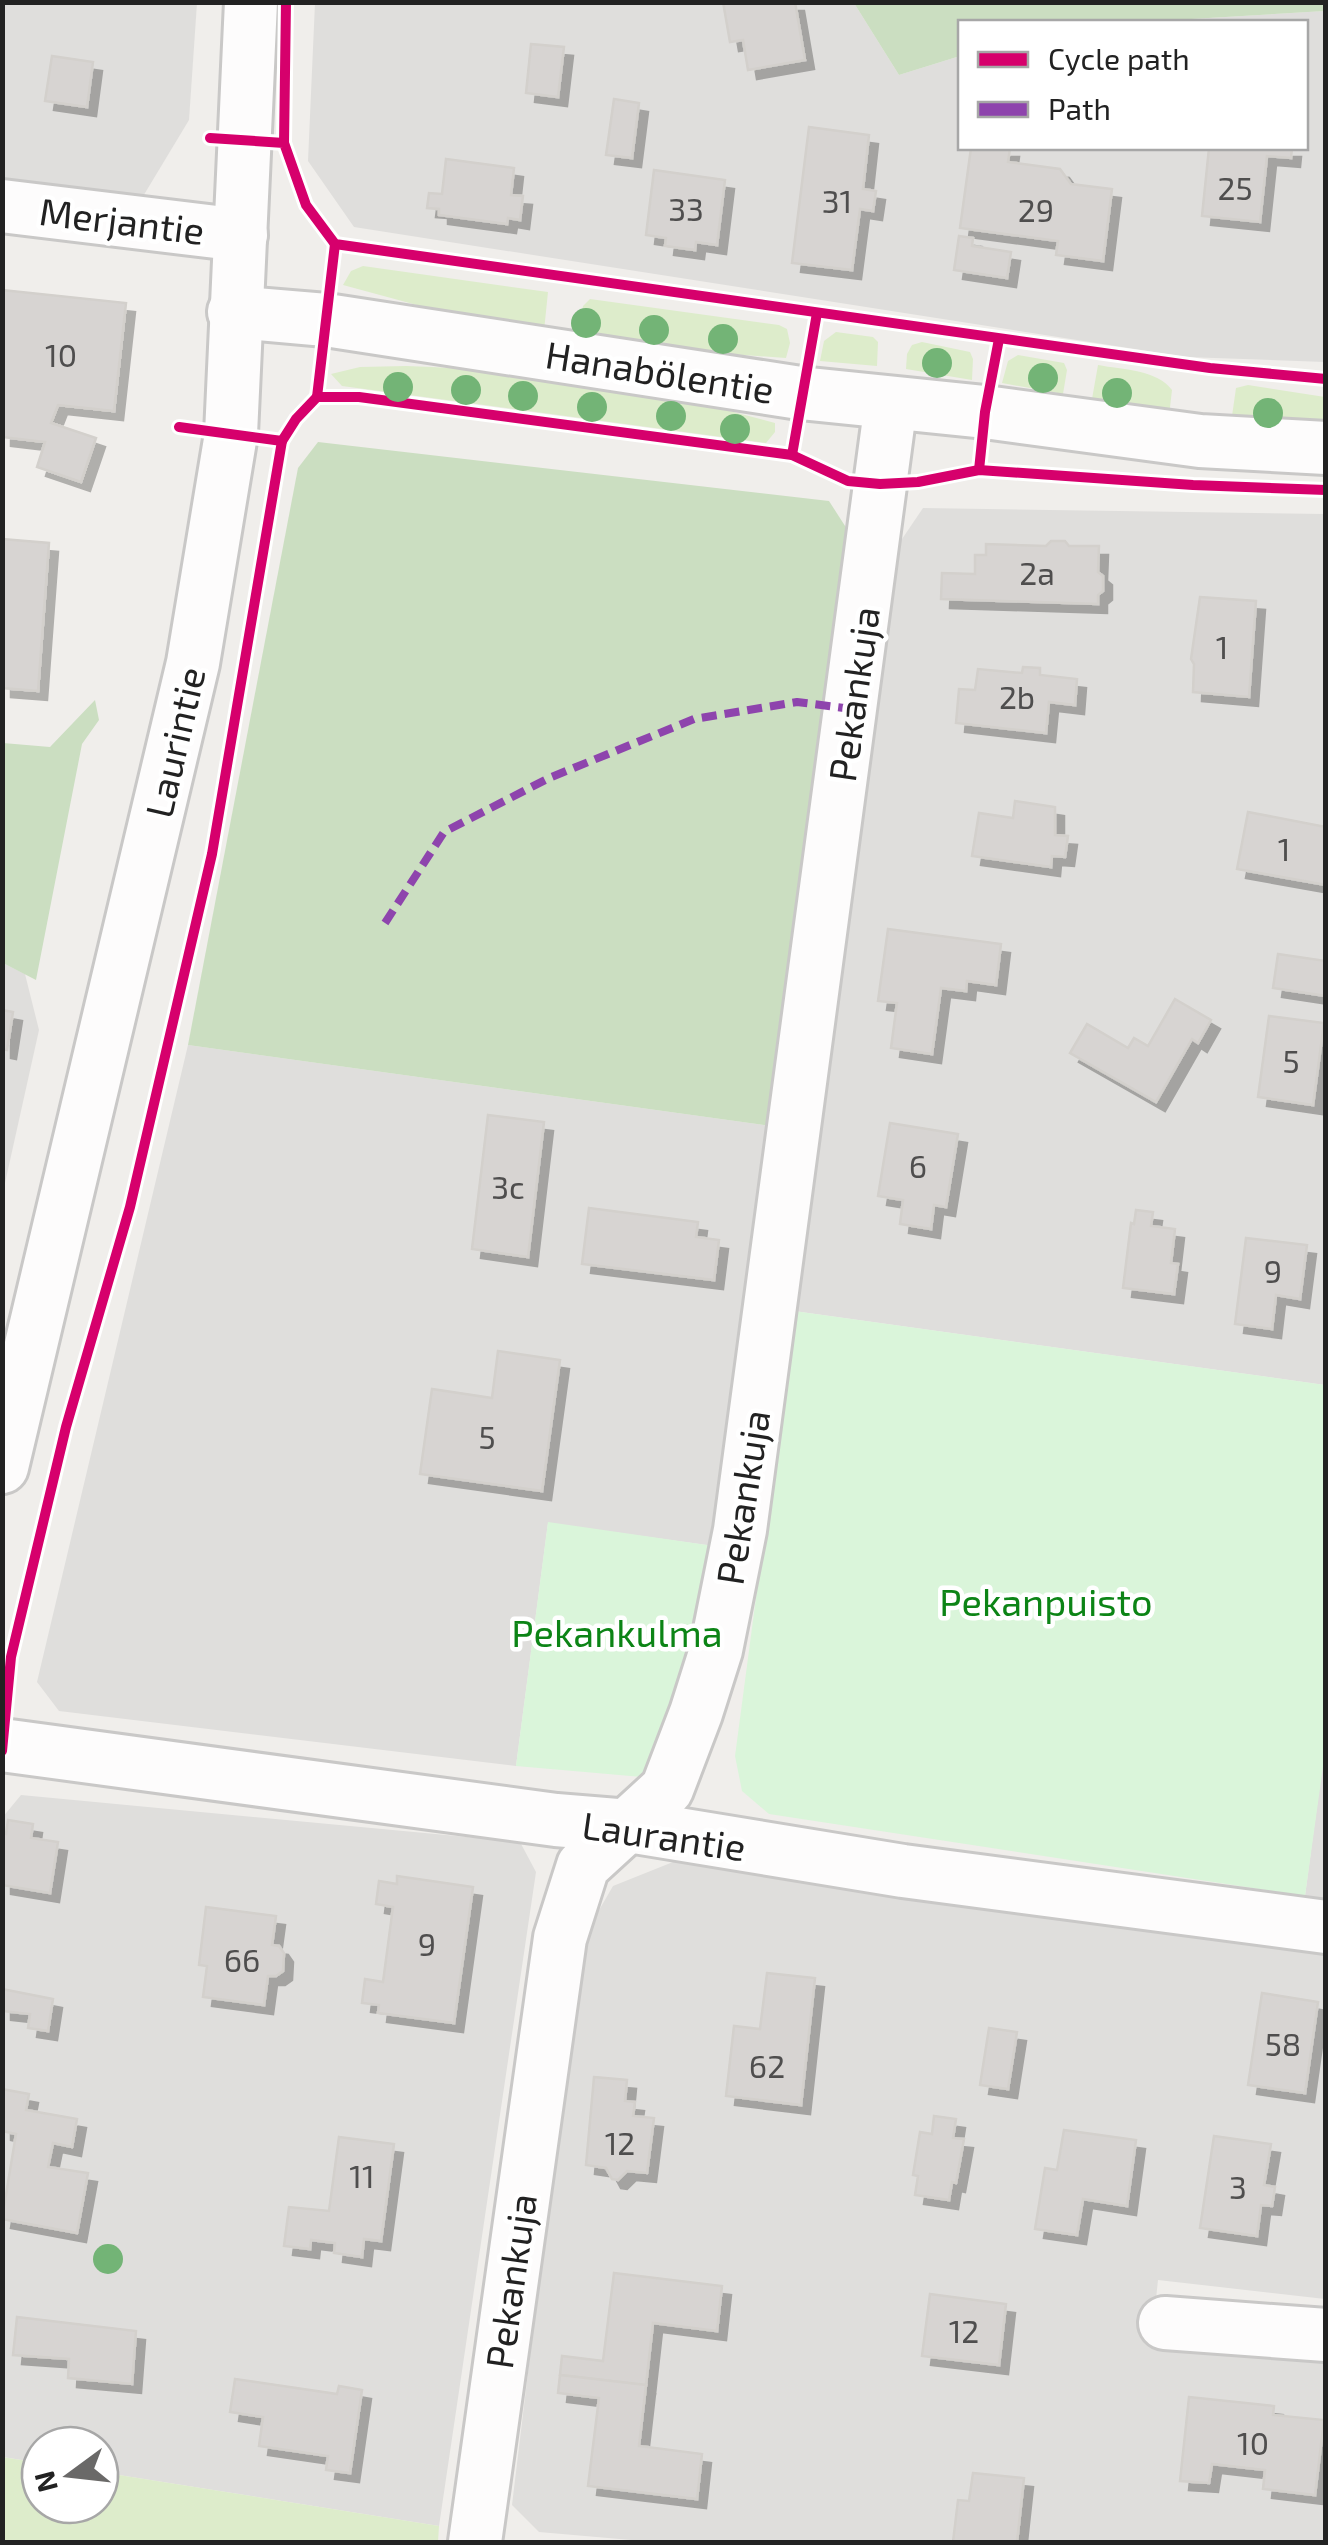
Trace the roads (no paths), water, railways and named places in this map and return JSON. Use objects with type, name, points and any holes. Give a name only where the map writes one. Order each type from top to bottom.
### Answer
[{"type":"street","name":"Laurintie","points":[[2,1467],[194,663],[230,434],[251,2]]},
{"type":"street","name":"Merjantie","points":[[2,206],[242,234]]},
{"type":"street","name":"Hanabölentie","points":[[234,312],[326,320],[890,404],[985,412],[1200,441],[1326,448]]},
{"type":"street","name":"Pekankuja","points":[[475,2542],[560,1938],[582,1866],[667,1789],[716,1650],[740,1530],[890,404]]},
{"type":"street","name":"Laurantie","points":[[2,1745],[556,1820],[629,1826],[903,1872],[1326,1926]]},
{"type":"street","points":[[1165,2323],[1326,2335]]},
{"type":"park label","name":"Pekanpuisto","points":[[1046,1601]]},
{"type":"park label","name":"Pekankulma","points":[[617,1632]]}]
